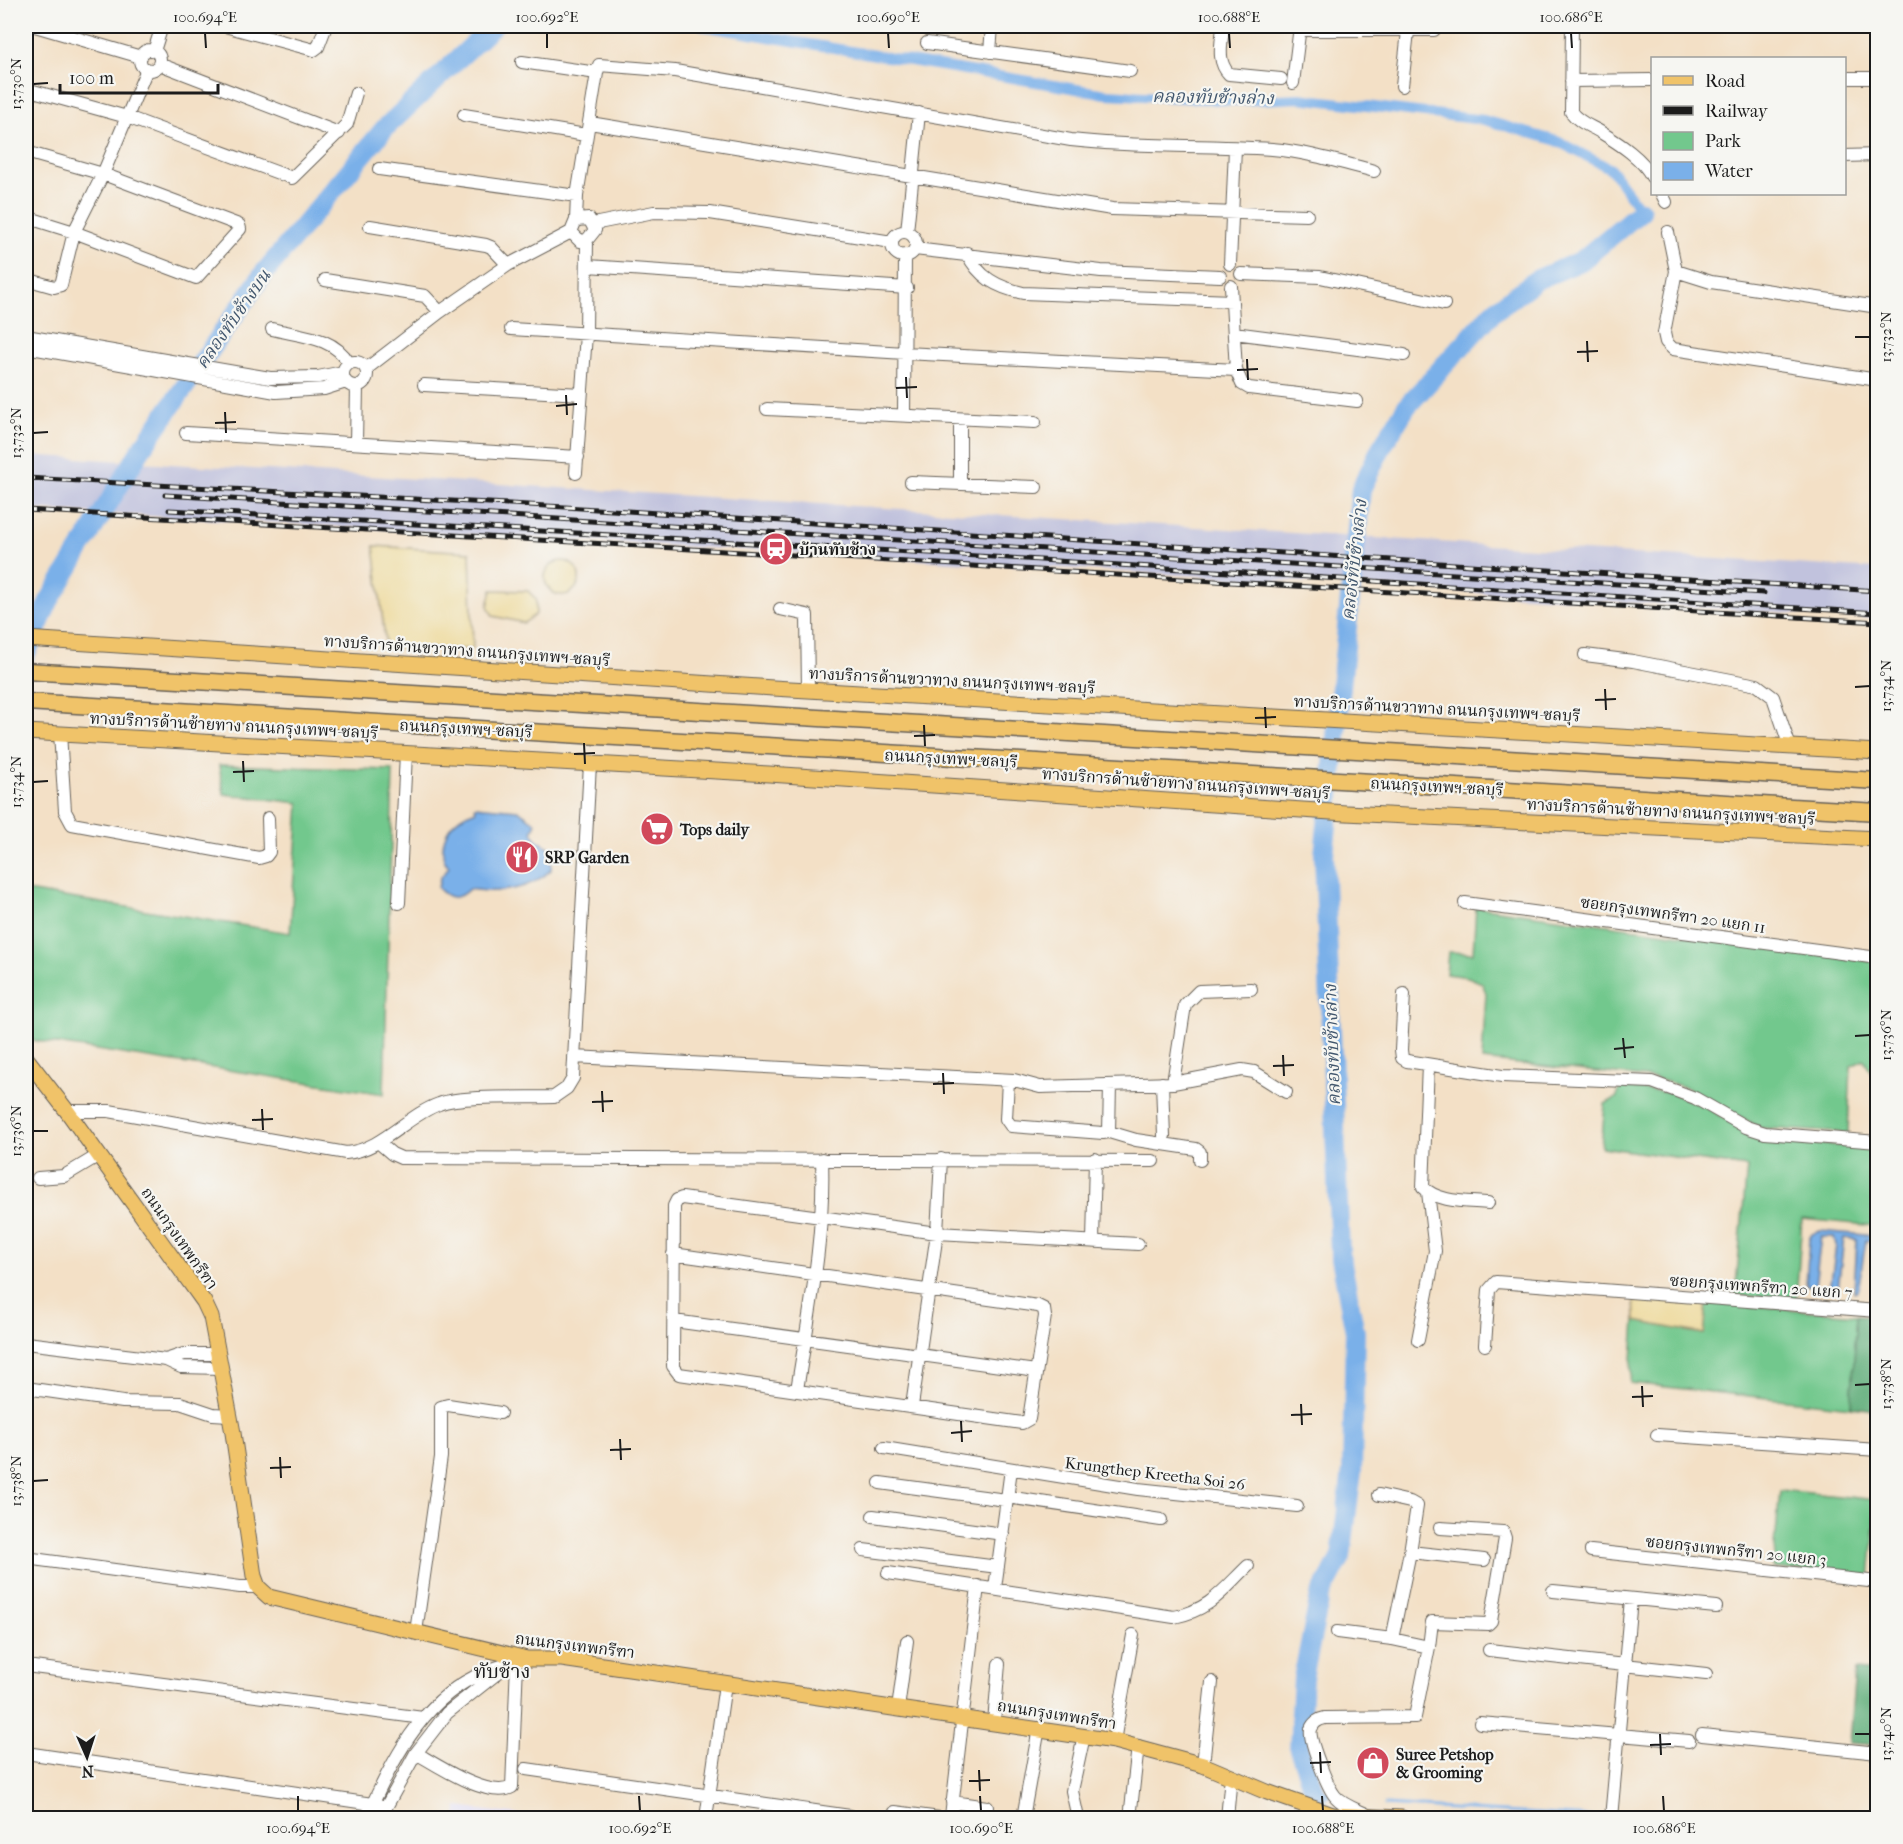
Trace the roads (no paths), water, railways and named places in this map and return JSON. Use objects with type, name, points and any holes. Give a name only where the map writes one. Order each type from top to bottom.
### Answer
[{"type":"highway","name":"ถนนกรุงเทพฯ-ชลบุรี","points":[[26,671],[1878,781]]},
{"type":"highway","name":"ถนนกรุงเทพฯ-ชลบุรี","points":[[30,702],[1878,812]]},
{"type":"main road","name":"ทางบริการด้านขวาทาง ถนนกรุงเทพฯ-ชลบุรี","points":[[26,639],[808,690],[1878,752]]},
{"type":"main road","name":"ทางบริการด้านซ้ายทาง ถนนกรุงเทพฯ-ชลบุรี","points":[[26,732],[590,764],[1346,813],[1878,839]]},
{"type":"main road","name":"ถนนกรุงเทพกรีฑา","points":[[26,1058],[99,1155],[204,1302],[211,1317],[258,1587],[269,1598],[416,1632],[516,1662],[562,1659],[1039,1728],[1114,1741],[1203,1764],[1277,1796],[1333,1815],[1402,1818]]},
{"type":"street","points":[[35,26],[141,57]]},
{"type":"street","points":[[154,51],[162,26]]},
{"type":"street","points":[[225,26],[314,50],[318,47],[326,26]]},
{"type":"street","points":[[990,52],[992,26]]},
{"type":"street","points":[[1223,26],[1221,58],[1224,69],[1229,74],[1287,81],[1300,28],[1434,30]]},
{"type":"street","points":[[1572,26],[1569,104],[1571,112],[1576,119],[1603,134],[1651,170]]},
{"type":"street","points":[[1402,86],[1407,30]]},
{"type":"street","points":[[927,43],[1130,71]]},
{"type":"street","points":[[154,51],[159,57],[159,64],[154,69],[147,69],[141,64],[141,57],[145,52],[154,51]]},
{"type":"street","points":[[522,62],[597,73]]},
{"type":"street","points":[[159,64],[339,133]]},
{"type":"street","points":[[366,369],[440,312],[508,265],[574,226],[589,219],[593,224],[592,237],[587,240],[574,237],[574,226],[586,135],[600,65],[675,71],[1092,142],[1297,152],[1374,171]]},
{"type":"street","points":[[26,279],[54,287],[61,285],[74,232],[103,174],[147,69]]},
{"type":"street","points":[[1846,78],[1878,78]]},
{"type":"street","points":[[1571,81],[1651,80]]},
{"type":"street","points":[[26,89],[127,117],[289,178],[294,177],[347,124],[356,93]]},
{"type":"street","points":[[904,416],[907,288],[910,252],[915,241],[907,232],[911,174],[919,113]]},
{"type":"street","points":[[464,115],[586,135]]},
{"type":"street","points":[[590,123],[1112,208],[1233,210],[1307,215]]},
{"type":"street","points":[[1230,264],[1235,148]]},
{"type":"street","points":[[26,152],[103,174],[239,225],[239,232],[196,278],[74,232],[26,217]]},
{"type":"street","points":[[1846,156],[1878,155]]},
{"type":"street","points":[[379,169],[577,196]]},
{"type":"street","points":[[593,224],[654,212],[700,212],[892,242]]},
{"type":"street","points":[[370,226],[486,245],[508,265]]},
{"type":"street","points":[[892,242],[899,233],[907,232]]},
{"type":"street","points":[[1668,232],[1676,271],[1664,333],[1666,342],[1673,349],[1878,380]]},
{"type":"street","points":[[576,473],[586,334],[587,240]]},
{"type":"street","points":[[892,242],[897,253],[967,253],[1101,271],[1220,276]]},
{"type":"street","points":[[967,253],[974,268],[984,278],[1003,288],[1023,293],[1232,301]]},
{"type":"street","points":[[1230,264],[1238,267],[1241,274],[1239,282],[1231,286],[1223,283],[1220,276],[1223,268],[1230,264]]},
{"type":"street","points":[[588,266],[907,288]]},
{"type":"street","points":[[1676,271],[1711,282],[1878,307]]},
{"type":"street","points":[[1241,274],[1320,277],[1444,304]]},
{"type":"street","points":[[325,280],[425,296],[440,312]]},
{"type":"street","points":[[1231,286],[1236,370],[1242,384],[1249,387],[1357,401]]},
{"type":"street","points":[[272,329],[328,342],[338,348],[349,376],[356,443]]},
{"type":"street","points":[[512,329],[905,354],[1236,370]]},
{"type":"street","points":[[1234,333],[1404,355]]},
{"type":"street","points":[[26,336],[46,345],[131,366],[237,387],[276,392],[301,392],[349,376],[356,362],[366,369],[367,376],[364,382],[349,376],[293,378],[223,371],[139,354],[46,345],[26,347]]},
{"type":"street","points":[[237,387],[239,373]]},
{"type":"street","points":[[424,385],[581,394]]},
{"type":"street","points":[[767,409],[1035,422]]},
{"type":"street","points":[[960,418],[960,484]]},
{"type":"street","points":[[186,433],[578,457]]},
{"type":"street","points":[[911,482],[1036,487]]},
{"type":"street","points":[[780,609],[807,615],[808,690]]},
{"type":"street","points":[[1585,655],[1633,661],[1757,685],[1773,697],[1790,747]]},
{"type":"street","points":[[60,733],[65,811],[72,824],[259,858],[266,856],[269,852],[268,818]]},
{"type":"street","points":[[399,903],[406,753]]},
{"type":"street","points":[[67,1111],[109,1111],[346,1153],[355,1152],[378,1142],[440,1103],[554,1097],[567,1088],[573,1078],[590,764]]},
{"type":"street","name":"ซอยกรุงเทพกรีฑา 20 แยก 11","points":[[1465,903],[1878,958]]},
{"type":"street","points":[[1164,1136],[1168,1083],[1185,1005],[1199,991],[1251,989]]},
{"type":"street","points":[[1404,994],[1402,1058],[1407,1061],[1502,1076],[1652,1082],[1695,1098],[1746,1127],[1765,1133],[1878,1142]]},
{"type":"street","points":[[574,1058],[1008,1080],[1040,1087],[1168,1083],[1242,1070],[1254,1072],[1286,1092]]},
{"type":"street","points":[[1418,1340],[1435,1251],[1428,1192],[1421,1178],[1428,1065]]},
{"type":"street","points":[[1008,1080],[1006,1119],[1011,1126],[1110,1132],[1136,1140],[1196,1149],[1200,1152],[1200,1160]]},
{"type":"street","points":[[1110,1085],[1110,1132]]},
{"type":"street","points":[[378,1142],[392,1155],[401,1158],[941,1158],[1153,1161]]},
{"type":"street","points":[[38,1178],[64,1176],[99,1155]]},
{"type":"street","points":[[912,1406],[937,1233],[941,1158]]},
{"type":"street","points":[[797,1390],[816,1275],[822,1218],[822,1159]]},
{"type":"street","points":[[1093,1241],[1095,1159]]},
{"type":"street","points":[[1428,1192],[1444,1198],[1488,1203]]},
{"type":"street","points":[[673,1254],[1038,1305],[1044,1309],[1027,1423],[679,1374],[673,1366],[674,1321],[673,1254],[674,1206],[682,1198],[937,1233],[1138,1244]]},
{"type":"street","name":"ซอยกรุงเทพกรีฑา 20 แยก 7","points":[[1485,1345],[1489,1290],[1497,1282],[1878,1311]]},
{"type":"street","points":[[674,1321],[1036,1371]]},
{"type":"street","points":[[26,1343],[166,1360],[184,1354],[220,1361]]},
{"type":"street","points":[[26,1388],[123,1402],[180,1403],[213,1414],[229,1415]]},
{"type":"street","points":[[416,1632],[441,1457],[441,1407],[501,1413]]},
{"type":"street","points":[[1657,1435],[1878,1450]]},
{"type":"street","name":"Krungthep Kreetha Soi 26","points":[[884,1448],[1138,1489],[1297,1506]]},
{"type":"street","points":[[995,1588],[1011,1469]]},
{"type":"street","points":[[880,1482],[1161,1520]]},
{"type":"street","points":[[1379,1495],[1410,1502],[1417,1506],[1418,1511],[1392,1639]]},
{"type":"street","points":[[873,1516],[1003,1534]]},
{"type":"street","points":[[1374,1818],[1337,1799],[1329,1788],[1310,1732],[1319,1720],[1325,1718],[1415,1717],[1432,1622],[1488,1624],[1491,1621],[1505,1538],[1503,1532],[1440,1528]]},
{"type":"street","points":[[863,1550],[998,1568]]},
{"type":"street","name":"ซอยกรุงเทพกรีฑา 20 แยก 3","points":[[1591,1551],[1878,1582]]},
{"type":"street","points":[[1410,1552],[1484,1560]]},
{"type":"street","points":[[26,1558],[240,1587],[258,1587]]},
{"type":"street","points":[[888,1573],[1174,1617],[1194,1613],[1209,1604],[1248,1566]]},
{"type":"street","points":[[948,1818],[951,1816],[978,1587]]},
{"type":"street","points":[[1554,1591],[1716,1607]]},
{"type":"street","points":[[1611,1818],[1631,1599]]},
{"type":"street","points":[[1337,1632],[1392,1639],[1429,1647]]},
{"type":"street","points":[[1114,1741],[1134,1635]]},
{"type":"street","points":[[898,1709],[907,1641]]},
{"type":"street","points":[[1489,1650],[1706,1674]]},
{"type":"street","points":[[366,1818],[393,1763],[423,1718],[439,1700],[476,1675],[516,1662]]},
{"type":"street","points":[[416,1753],[459,1778],[494,1790],[512,1787],[516,1662]]},
{"type":"street","points":[[380,1818],[416,1753],[447,1713],[516,1662]]},
{"type":"street","points":[[994,1722],[999,1664]]},
{"type":"street","points":[[26,1666],[423,1718]]},
{"type":"street","points":[[1203,1764],[1212,1683]]},
{"type":"street","points":[[706,1818],[725,1684]]},
{"type":"street","points":[[1480,1724],[1689,1741]]},
{"type":"street","points":[[1023,1818],[1039,1728]]},
{"type":"street","points":[[1702,1735],[1878,1753]]},
{"type":"street","points":[[1078,1818],[1072,1791],[1084,1736]]},
{"type":"street","points":[[1130,1818],[1138,1746]]},
{"type":"street","points":[[26,1752],[386,1806]]},
{"type":"street","points":[[526,1769],[850,1816]]},
{"type":"street","points":[[1227,1818],[1231,1776]]},
{"type":"street","points":[[952,1802],[987,1808]]},
{"type":"street","points":[[895,1812],[940,1818]]},
{"type":"water","points":[[475,806],[518,810],[536,823],[532,832],[537,840],[552,849],[551,870],[523,887],[501,891],[469,889],[457,897],[442,892],[438,888],[440,878],[449,867],[444,860],[443,851],[446,835],[460,818],[476,810]]},
{"type":"water","points":[[1820,1231],[1877,1236],[1877,1241],[1866,1240],[1858,1291],[1854,1292],[1857,1240],[1844,1238],[1838,1289],[1830,1290],[1836,1245],[1834,1237],[1821,1237],[1815,1285],[1806,1286],[1809,1239],[1812,1234]]},
{"type":"waterway","name":"คลองทับช้างบน","points":[[26,653],[49,601],[140,451],[264,273],[385,128],[493,26]]},
{"type":"waterway","name":"คลองทับช้างล่าง","points":[[703,26],[1106,94],[1238,101],[1299,98],[1484,120],[1557,141],[1611,169],[1641,211]]},
{"type":"waterway","name":"คลองทับช้างล่าง","points":[[1318,1818],[1314,1791],[1299,1749],[1303,1678],[1320,1596],[1341,1557],[1352,1471],[1355,1332],[1340,1253],[1324,855],[1361,489],[1381,448],[1407,406],[1493,312],[1536,280],[1581,261],[1641,211]]},
{"type":"waterway","points":[[1314,1791],[1326,1794]]},
{"type":"waterway","points":[[1385,1805],[1609,1818]]},
{"type":"railway","points":[[26,478],[565,507],[1878,591]]},
{"type":"railway","points":[[165,495],[1764,593]]},
{"type":"railway","points":[[26,510],[1878,622]]},
{"type":"railway","points":[[169,510],[929,553],[1878,613]]},
{"type":"place","name":"บ้านทับช้าง","points":[[776,549]]},
{"type":"place","name":"Tops daily","points":[[657,829]]},
{"type":"place","name":"SRP Garden","points":[[522,857]]},
{"type":"place","name":"Suree Petshop & Grooming","points":[[1373,1763]]},
{"type":"district","name":"ทับช้าง","points":[[502,1671]]}]
